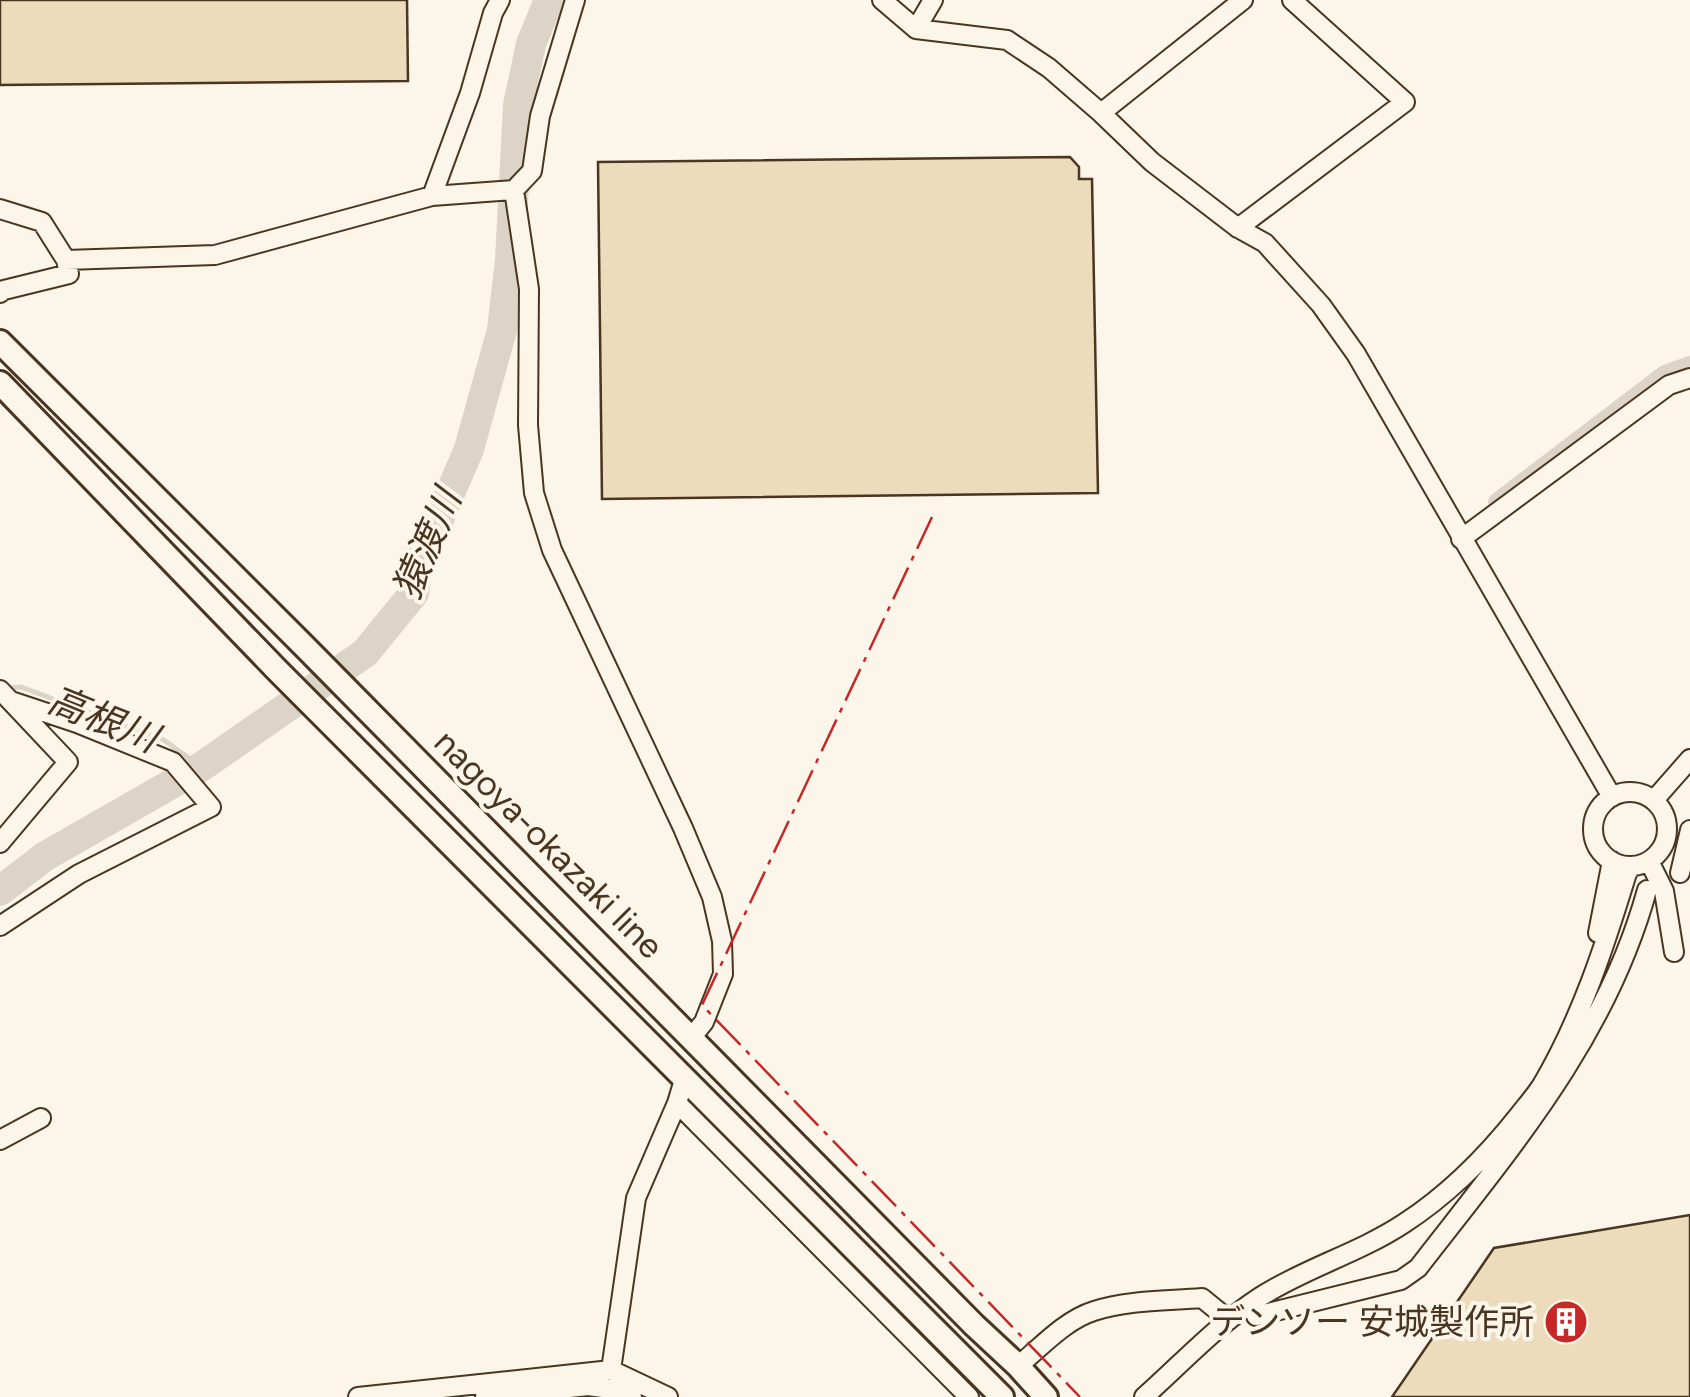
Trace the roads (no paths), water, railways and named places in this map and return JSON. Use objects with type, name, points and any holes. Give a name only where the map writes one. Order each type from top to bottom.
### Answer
[{"type":"main road","name":"nagoya-okazaki line","points":[[0,342],[1046,1397]]},
{"type":"main road","name":"nagoya-okazaki line","points":[[0,383],[276,670],[1002,1397]]},
{"type":"street","points":[[432,196],[500,0]]},
{"type":"street","points":[[66,260],[215,255],[432,196],[514,190],[532,172],[540,116],[575,0]]},
{"type":"street","points":[[882,0],[916,29],[1007,40],[1049,68],[1152,162],[1238,228],[1265,242],[1321,305],[1356,354],[1612,797]]},
{"type":"street","points":[[916,29],[933,0]]},
{"type":"street","points":[[1101,113],[1243,0]]},
{"type":"street","points":[[1238,228],[1405,102],[1292,0]]},
{"type":"street","points":[[514,190],[528,289],[528,426],[534,493],[552,550],[683,828],[712,898],[722,941],[723,974],[704,1022],[691,1038]]},
{"type":"street","points":[[0,209],[42,222],[66,260],[69,274],[0,293]]},
{"type":"street","points":[[1462,539],[1669,386],[1690,378]]},
{"type":"street","points":[[0,926],[79,874],[211,807],[173,762],[6,695]]},
{"type":"street","points":[[0,843],[68,762],[6,695]]},
{"type":"street","points":[[1654,800],[1690,758]]},
{"type":"street","points":[[1144,1397],[1229,1320],[1262,1296],[1402,1224],[1452,1188],[1492,1150],[1540,1088],[1580,1009],[1627,873],[1662,849],[1668,832],[1665,815],[1654,800],[1634,792],[1612,797],[1598,810],[1593,829],[1598,848],[1620,865],[1640,864]]},
{"type":"street","points":[[1680,873],[1690,830]]},
{"type":"street","points":[[1592,973],[1612,861]]},
{"type":"street","points":[[1640,864],[1664,891],[1674,952]]},
{"type":"street","points":[[1256,1316],[1401,1280],[1418,1268],[1524,1132],[1592,1028],[1615,981],[1647,890]]},
{"type":"street","points":[[610,1370],[636,1198],[684,1080]]},
{"type":"street","points":[[676,1104],[969,1397]]},
{"type":"street","points":[[0,1140],[40,1118]]},
{"type":"street","points":[[1018,1366],[1062,1328],[1091,1311],[1202,1298],[1229,1320]]},
{"type":"street","points":[[358,1397],[610,1370],[668,1397]]},
{"type":"street","points":[[485,1397],[588,1386],[617,1390],[632,1397]]},
{"type":"waterway","name":"猿渡川","points":[[0,891],[44,857],[201,767],[365,653],[414,593],[421,546],[436,526],[469,449],[502,330],[510,260],[518,105],[531,44],[549,0]]},
{"type":"waterway","points":[[1497,502],[1665,374],[1690,365]]},
{"type":"waterway","name":"高根川","points":[[8,688],[21,687],[164,740],[201,767]]},
{"type":"place","name":"デンソー 安城製作所","points":[[1566,1322]]}]
